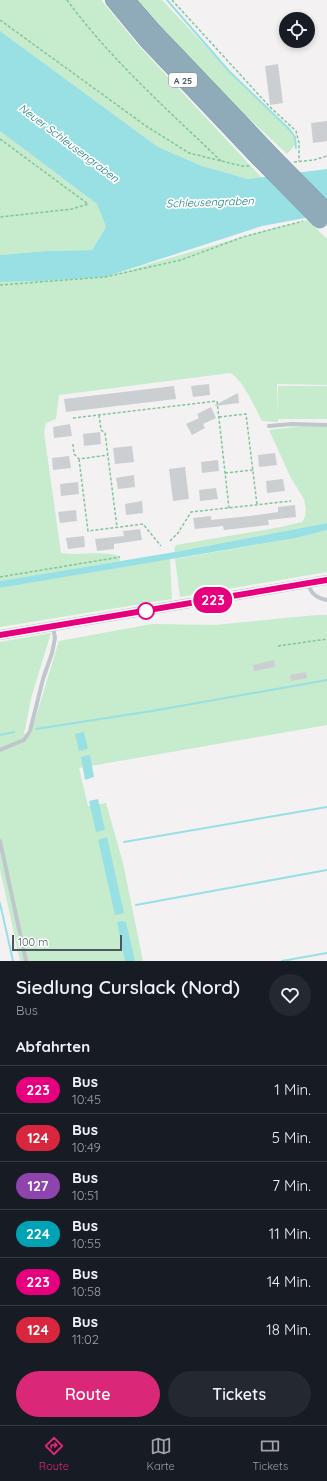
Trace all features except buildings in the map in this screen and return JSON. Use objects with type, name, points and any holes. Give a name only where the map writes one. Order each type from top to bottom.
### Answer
[{"type":"highway","name":"A 25","points":[[112,0],[146,40],[264,156]]},
{"type":"highway","name":"A 25","points":[[128,0],[321,220]]},
{"type":"street","points":[[0,635],[327,580]]},
{"type":"lane","points":[[270,426],[292,424],[327,425]]},
{"type":"lane","points":[[308,584],[316,596],[320,599],[327,600]]},
{"type":"lane","points":[[0,750],[24,740],[30,731],[43,679],[52,653],[55,638],[53,626]]},
{"type":"lane","points":[[0,841],[26,961]]},
{"type":"path","points":[[0,20],[146,126],[189,153],[223,162],[124,66],[86,26],[67,0]]},
{"type":"path","points":[[172,0],[269,106],[296,131],[299,143],[299,161]]},
{"type":"path","points":[[0,139],[88,204],[72,209],[0,217]]},
{"type":"path","points":[[0,285],[105,277],[180,260],[243,237],[321,220]]},
{"type":"path","points":[[73,418],[217,401],[229,508]]},
{"type":"path","points":[[219,417],[246,414],[257,505]]},
{"type":"path","points":[[99,415],[101,430],[105,433],[117,527]]},
{"type":"path","points":[[73,444],[74,454],[79,459],[88,531],[143,524],[162,546]]},
{"type":"path","points":[[79,459],[108,455]]},
{"type":"path","points":[[225,473],[253,470]]},
{"type":"path","points":[[170,541],[178,533],[192,512],[291,501]]},
{"type":"path","points":[[0,577],[120,557]]},
{"type":"path","points":[[278,646],[327,639]]},
{"type":"green space","points":[[0,0],[101,0],[139,46],[262,178],[248,179],[202,166],[158,147],[0,31]]},
{"type":"green space","points":[[138,0],[162,0],[229,71],[290,130],[295,137],[295,145],[287,154],[216,88]]},
{"type":"green space","points":[[0,131],[97,204],[106,227],[92,250],[46,251],[0,255]]},
{"type":"green space","points":[[308,220],[327,239],[327,385],[277,384],[278,418],[278,386],[327,386],[327,419],[278,419],[278,422],[262,421],[244,387],[235,376],[230,373],[59,395],[56,419],[46,423],[44,432],[61,553],[105,553],[119,556],[120,561],[0,581],[0,282],[105,277],[266,230]]},
{"type":"green space","points":[[303,426],[327,427],[327,523],[175,552],[174,549],[176,545],[302,522],[305,517],[306,509],[304,499],[291,478],[269,430]]},
{"type":"green space","points":[[327,530],[327,572],[180,597],[175,559],[296,538]]},
{"type":"green space","points":[[170,559],[172,599],[0,627],[0,588]]},
{"type":"green space","points":[[327,615],[327,725],[79,768],[88,806],[106,803],[123,863],[143,961],[20,961],[0,869],[0,642],[51,633],[32,695],[24,734],[31,733],[59,641],[152,624],[214,625]]},
{"type":"water","points":[[0,31],[158,147],[202,166],[248,179],[327,169],[327,214],[262,226],[105,277],[0,282],[0,255],[46,251],[92,250],[106,227],[97,204],[0,131]]},
{"type":"water","points":[[327,523],[327,530],[296,538],[0,588],[0,581],[175,552]]},
{"type":"water","points":[[84,732],[88,749],[79,751],[75,734]]},
{"type":"water","points":[[90,755],[94,777],[85,780],[81,757]]},
{"type":"water","points":[[98,799],[105,830],[96,832],[89,801]]},
{"type":"water","points":[[107,837],[124,913],[115,915],[98,840]]},
{"type":"water","points":[[117,922],[126,922],[135,961],[125,961]]},
{"type":"waterway","points":[[167,0],[229,71],[290,130],[295,137],[296,148]]},
{"type":"waterway","points":[[36,729],[158,710],[327,680]]},
{"type":"waterway","points":[[0,735],[14,732]]},
{"type":"waterway","points":[[124,842],[327,807]]},
{"type":"waterway","points":[[136,905],[327,870]]},
{"type":"waterway","points":[[0,903],[13,961]]},
{"type":"waterway","points":[[282,961],[327,953]]},
{"type":"bus line","name":"223","points":[[0,635],[327,580]]},
{"type":"water label","name":"Neuer Schleusengraben","points":[[69,143]]},
{"type":"water label","name":"Schleusengraben","points":[[210,202]]}]
